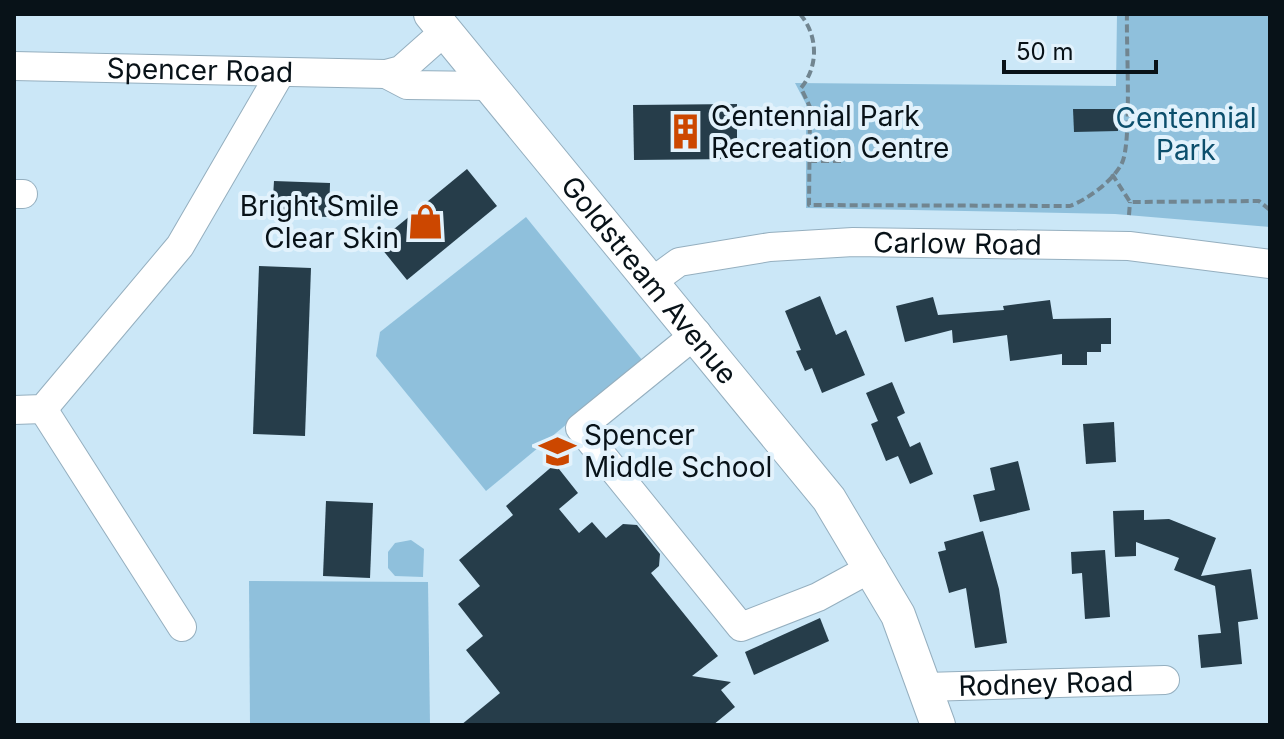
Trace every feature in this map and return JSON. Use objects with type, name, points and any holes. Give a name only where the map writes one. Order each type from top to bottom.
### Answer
[{"type":"main road","name":"Goldstream Avenue","points":[[438,22],[697,333],[829,499],[873,567],[898,615],[938,725]]},
{"type":"street","points":[[386,74],[401,70],[438,22]]},
{"type":"street","name":"Spencer Road","points":[[14,66],[386,74],[407,85],[490,86]]},
{"type":"street","points":[[14,410],[43,409],[180,246],[281,72]]},
{"type":"street","name":"Carlow Road","points":[[653,281],[679,262],[770,247],[853,242],[1129,246],[1270,264]]},
{"type":"street","points":[[697,333],[580,428],[741,627],[818,597],[873,567]]},
{"type":"street","points":[[43,409],[182,627]]},
{"type":"street","name":"Rodney Road","points":[[926,687],[1165,680]]},
{"type":"path","points":[[800,14],[811,27],[815,52],[811,76],[801,88],[810,107],[809,205],[1070,206],[1088,199],[1122,163],[1126,139],[1127,14]]},
{"type":"path","points":[[809,161],[841,161]]},
{"type":"path","points":[[1112,174],[1130,202],[1129,215]]},
{"type":"path","points":[[1130,202],[1259,201],[1270,210]]},
{"type":"green space","name":"Centennial Park","points":[[1117,14],[1270,14],[1270,227],[1115,214],[806,208],[806,104],[795,83],[1116,86]]},
{"type":"green space","points":[[526,217],[643,361],[486,491],[376,356],[380,332]]},
{"type":"green space","points":[[411,540],[424,549],[423,577],[395,576],[388,568],[388,552],[395,543]]},
{"type":"green space","points":[[249,581],[428,582],[430,725],[250,725]]},
{"type":"building","name":"Centennial Park Recreation Centre","points":[[737,104],[737,159],[634,160],[633,105]]},
{"type":"building","points":[[1073,109],[1117,109],[1118,131],[1074,132]]},
{"type":"building","points":[[467,169],[497,206],[407,280],[377,243]]},
{"type":"building","points":[[274,181],[330,183],[329,217],[272,215]]},
{"type":"building","points":[[259,266],[311,268],[305,436],[253,434]]},
{"type":"building","points":[[820,296],[836,335],[846,330],[865,375],[822,393],[812,368],[805,371],[796,351],[801,350],[785,311]]},
{"type":"building","points":[[933,297],[938,315],[1004,310],[1003,306],[1050,300],[1053,319],[1111,318],[1111,344],[1101,344],[1101,352],[1087,352],[1087,365],[1062,365],[1062,354],[1010,361],[1007,335],[953,343],[952,330],[905,342],[896,306]]},
{"type":"building","points":[[892,382],[905,413],[897,417],[910,447],[920,442],[933,474],[910,484],[898,456],[886,461],[871,424],[878,421],[866,393]]},
{"type":"building","points":[[1114,422],[1116,462],[1086,464],[1083,424]]},
{"type":"building","points":[[1018,461],[1030,510],[980,522],[973,495],[995,490],[990,468]]},
{"type":"building","points":[[555,464],[578,493],[559,509],[579,533],[592,522],[606,538],[623,524],[637,525],[660,554],[659,566],[651,573],[718,656],[692,676],[731,682],[721,690],[735,707],[713,725],[461,725],[500,693],[466,650],[483,636],[458,604],[480,586],[459,560],[513,515],[506,506]]},
{"type":"building","points":[[326,501],[373,503],[370,578],[323,576]]},
{"type":"building","points":[[1144,510],[1144,520],[1169,519],[1216,538],[1201,576],[1251,569],[1258,619],[1238,622],[1242,664],[1201,668],[1198,635],[1221,633],[1215,586],[1174,570],[1179,558],[1136,542],[1136,556],[1115,557],[1113,511]]},
{"type":"building","points":[[983,531],[999,589],[1007,643],[975,648],[966,588],[949,593],[938,552],[946,550],[944,542]]},
{"type":"building","points":[[1105,550],[1110,617],[1085,619],[1082,573],[1072,574],[1071,552]]},
{"type":"building","points":[[820,618],[829,641],[754,675],[745,652]]},
{"type":"place","name":"Centennial Park Recreation Centre","points":[[685,132]]},
{"type":"place","name":"Bright Smile Clear Skin","points":[[425,222]]},
{"type":"place","name":"Spencer Middle School","points":[[558,451]]}]
